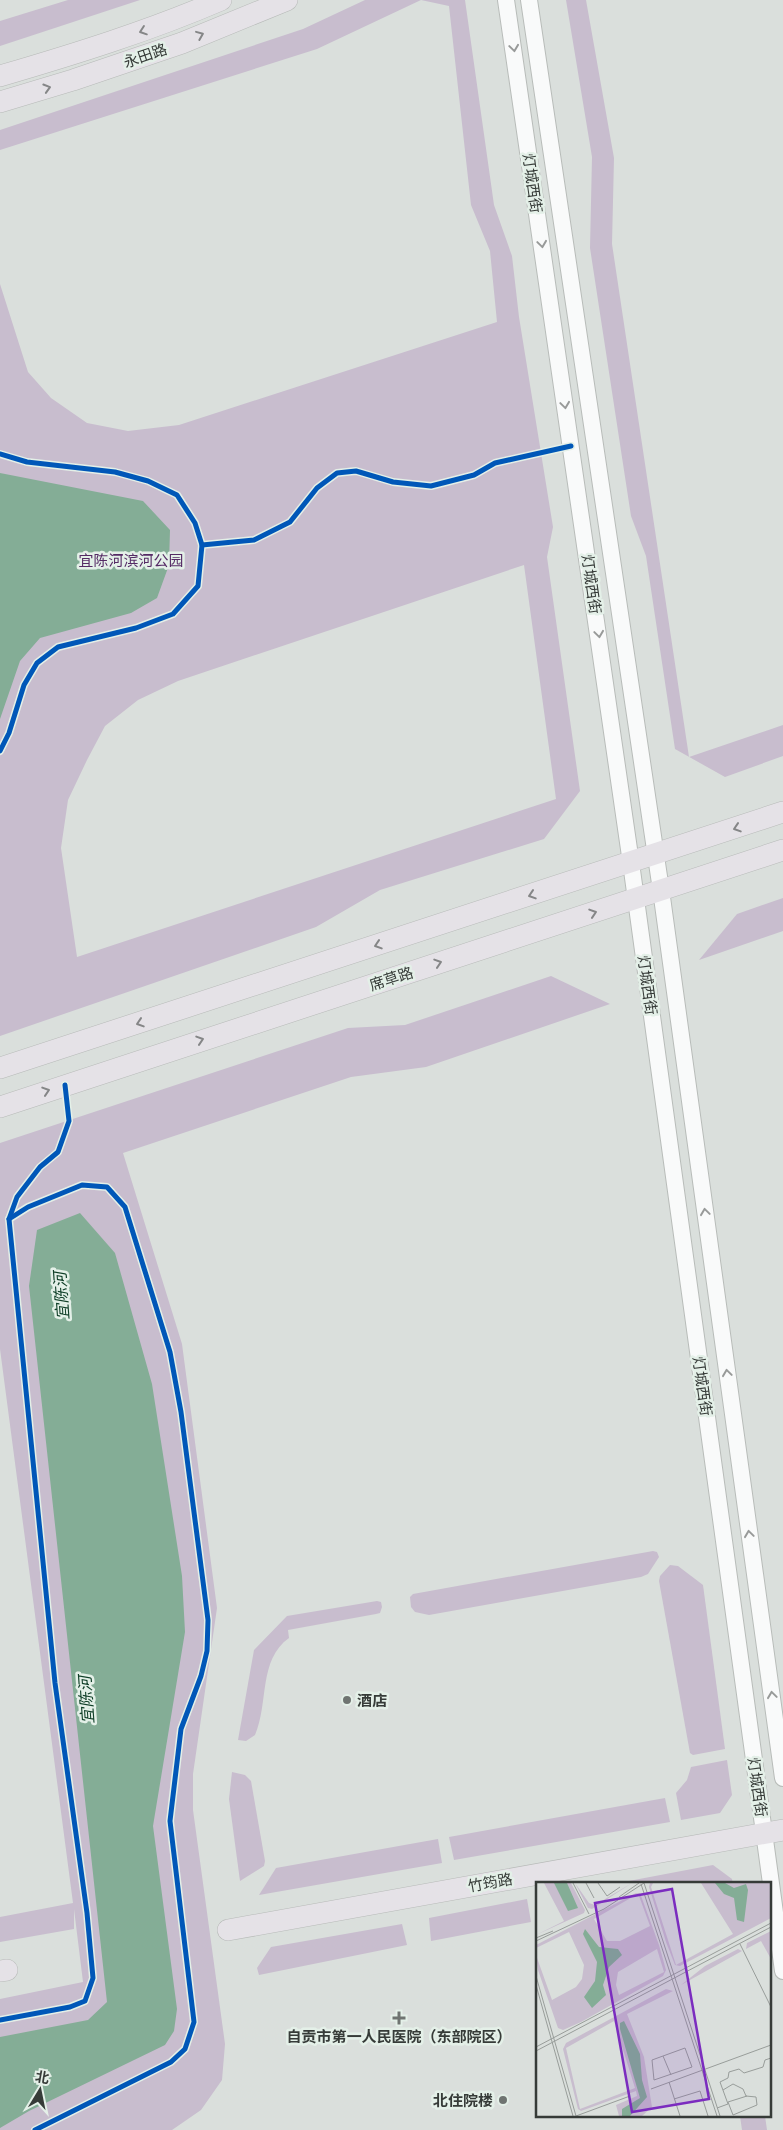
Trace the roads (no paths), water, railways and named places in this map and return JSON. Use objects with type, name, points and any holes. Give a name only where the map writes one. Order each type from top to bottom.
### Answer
[{"type":"main road","name":"永田路","points":[[0,76],[64,58],[173,20],[221,0]]},
{"type":"main road","name":"永田路","points":[[0,102],[73,80],[182,43],[287,0]]},
{"type":"main road","points":[[0,1068],[783,812]]},
{"type":"main road","name":"席草路","points":[[0,1107],[125,1064],[783,850]]},
{"type":"main road","name":"竹筠路","points":[[228,1930],[774,1831]]},
{"type":"street","name":"灯城西街","points":[[505,0],[510,20],[636,899],[774,1831],[783,1971]]},
{"type":"street","name":"灯城西街","points":[[529,0],[655,855],[783,1778]]},
{"type":"water","points":[[0,473],[143,501],[170,530],[169,565],[157,598],[131,613],[40,638],[20,661],[0,719]]},
{"type":"water","name":"宜陈河","points":[[80,1213],[115,1253],[152,1384],[182,1576],[185,1632],[153,1826],[177,2009],[174,2031],[165,2045],[29,2111],[0,2128],[0,2037],[88,2020],[107,2002],[29,1286],[37,1230]]},
{"type":"place","name":"酒店","points":[[347,1700]]},
{"type":"place","name":"自贡市第一人民医院（东部院区）","points":[[399,2018]]},
{"type":"place","name":"北住院楼","points":[[503,2100]]},
{"type":"park label","name":"宜陈河滨河公园","points":[[131,560]]}]
